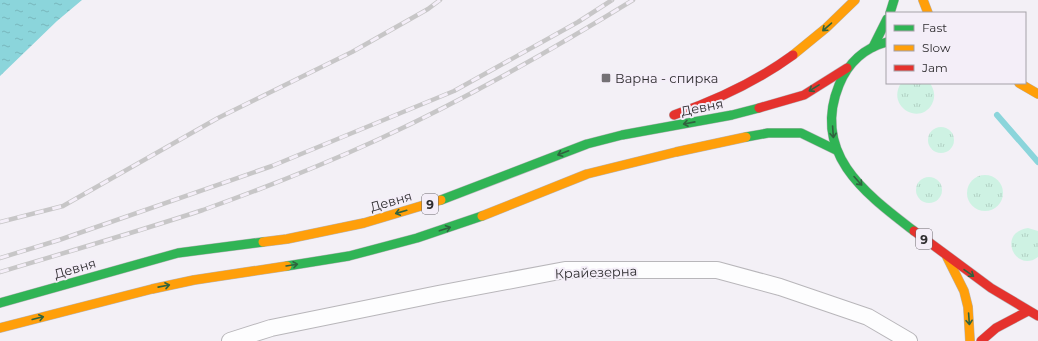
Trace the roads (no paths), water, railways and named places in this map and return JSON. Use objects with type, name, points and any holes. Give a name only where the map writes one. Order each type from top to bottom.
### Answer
[{"type":"main road","points":[[622,135],[706,103],[748,84],[814,39],[855,0]]},
{"type":"main road","points":[[890,12],[894,0]]},
{"type":"main road","points":[[923,0],[928,12]]},
{"type":"main road","points":[[873,46],[886,22]]},
{"type":"main road","name":"9","points":[[886,42],[873,46],[863,52],[847,68],[840,80],[835,96],[832,122],[833,138],[836,150],[851,173],[888,211],[971,275],[1038,316]]},
{"type":"main road","name":"Девня","points":[[0,302],[178,252],[286,239],[364,223],[451,197],[587,144],[622,135],[732,115],[804,95],[847,68]]},
{"type":"main road","points":[[1021,84],[1038,94]]},
{"type":"main road","name":"9","points":[[0,328],[152,289],[194,280],[349,256],[417,238],[466,222],[587,174],[683,151],[768,133],[801,133],[836,150]]},
{"type":"main road","points":[[947,257],[964,291],[968,307],[970,341]]},
{"type":"main road","points":[[981,341],[996,328],[1028,311]]},
{"type":"street","name":"Кpaйeзepнa","points":[[230,341],[271,328],[565,270],[717,270],[780,287],[868,317],[908,341]]},
{"type":"water","points":[[0,0],[82,0],[57,21],[0,76]]},
{"type":"waterway","points":[[997,115],[1038,162]]},
{"type":"railway","points":[[0,222],[63,206],[218,118],[352,52],[428,9],[440,0]]},
{"type":"railway","points":[[0,258],[59,240],[272,166],[454,91],[578,22],[612,0]]},
{"type":"railway","points":[[0,272],[203,210],[334,159],[377,140],[475,91],[539,56],[633,0]]},
{"type":"place","name":"Варна - спирка","points":[[606,78]]}]
